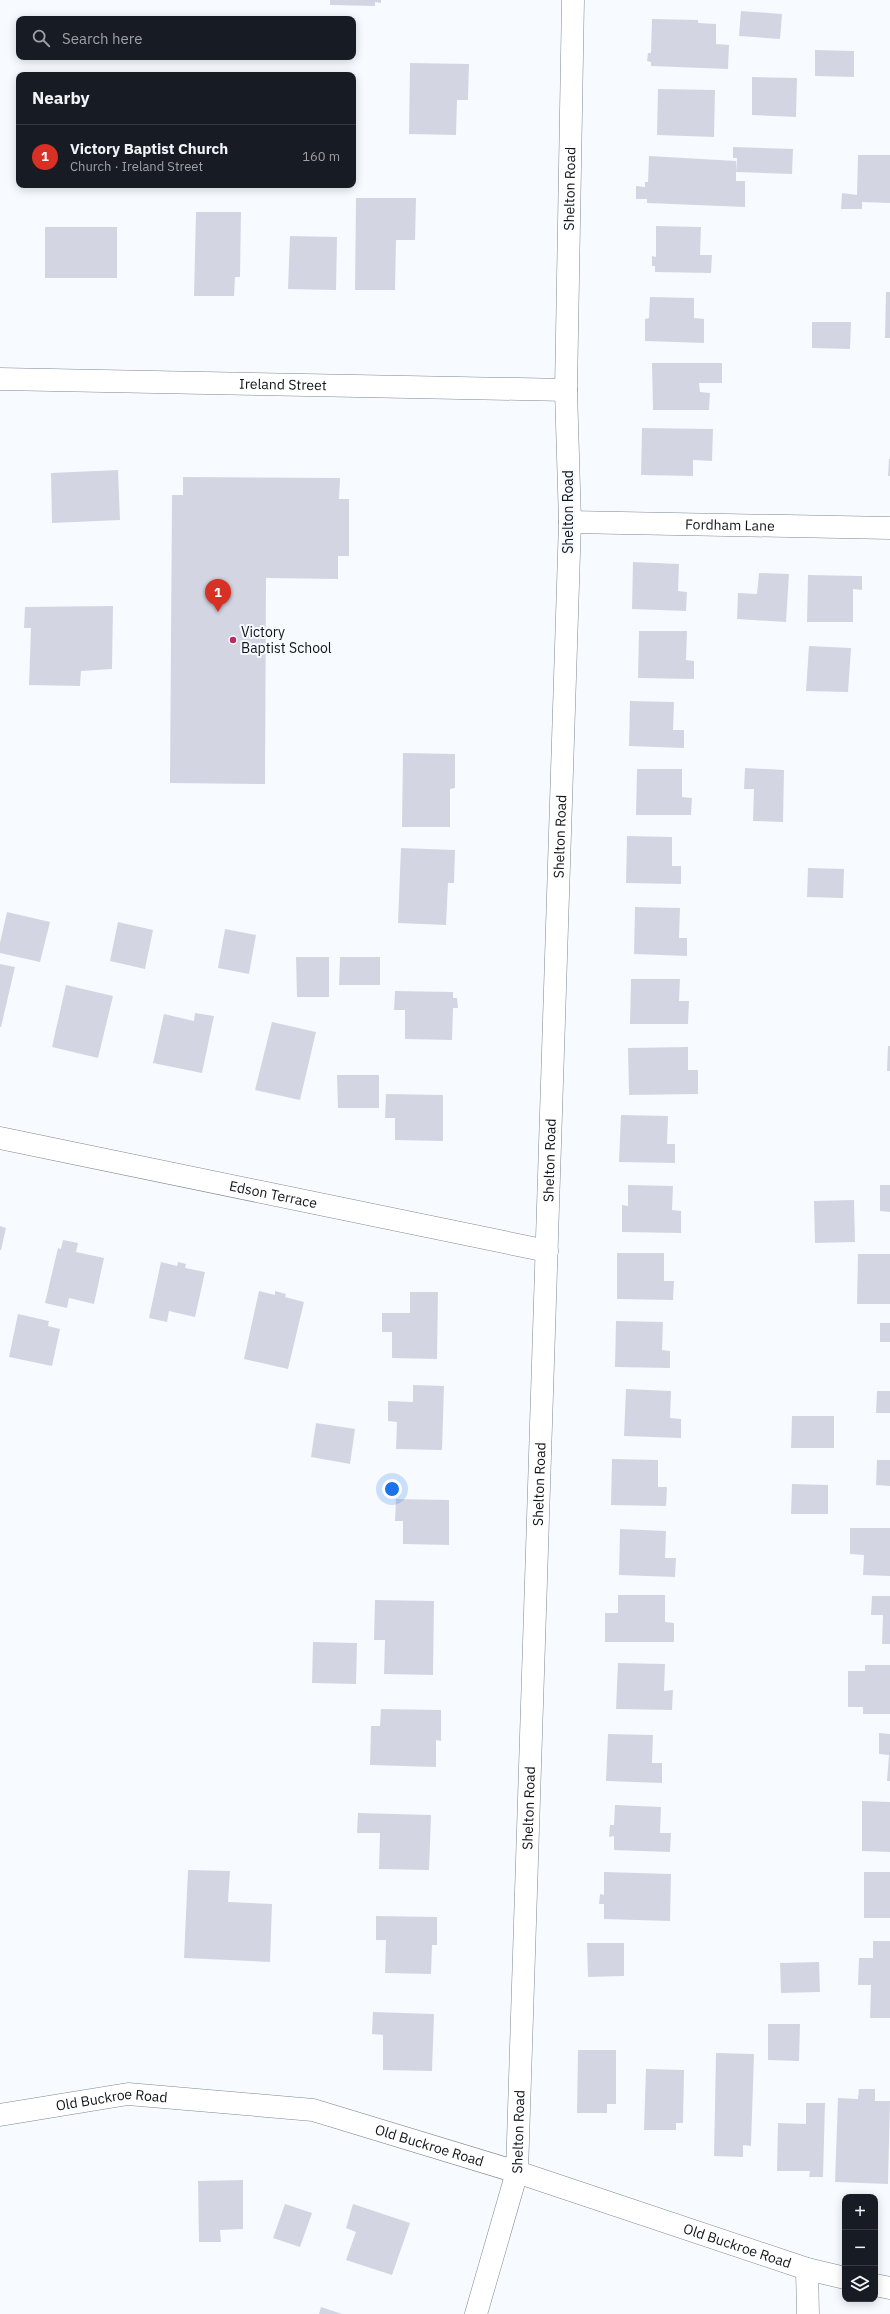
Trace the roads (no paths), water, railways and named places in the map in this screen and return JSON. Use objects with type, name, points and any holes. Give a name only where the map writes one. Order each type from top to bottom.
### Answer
[{"type":"street","name":"Shelton Road","points":[[476,2314],[517,2172],[570,522],[566,390],[573,0]]},
{"type":"street","name":"Ireland Street","points":[[0,379],[566,390]]},
{"type":"street","name":"Fordham Lane","points":[[570,522],[890,528]]},
{"type":"street","name":"Edson Terrace","points":[[0,1138],[547,1251]]},
{"type":"street","name":"Old Buckroe Road","points":[[0,2115],[128,2094],[313,2110],[517,2172],[807,2269],[842,2277]]},
{"type":"street","points":[[807,2269],[808,2314]]},
{"type":"street","points":[[878,2286],[890,2288]]},
{"type":"place","name":"Victory Baptist Church","points":[[218,612]]},
{"type":"place","name":"Victory Baptist School","points":[[233,640]]}]
